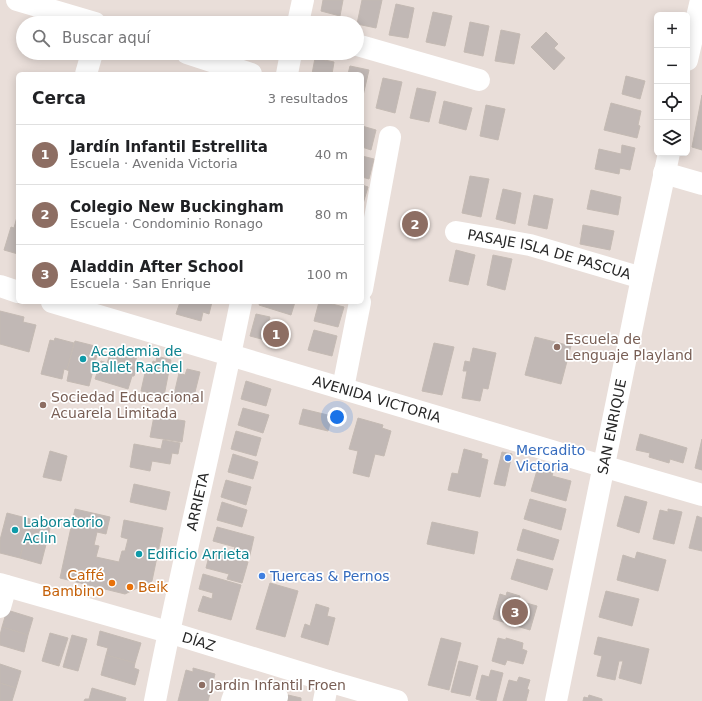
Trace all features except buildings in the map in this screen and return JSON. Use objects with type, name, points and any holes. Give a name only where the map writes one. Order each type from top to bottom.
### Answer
[{"type":"street","points":[[17,0],[71,16]]},
{"type":"street","points":[[300,16],[303,0]]},
{"type":"street","points":[[690,52],[698,29],[701,0]]},
{"type":"street","points":[[364,47],[480,80]]},
{"type":"street","points":[[87,72],[90,60]]},
{"type":"street","points":[[208,60],[245,72]]},
{"type":"street","points":[[287,72],[290,60]]},
{"type":"street","points":[[364,278],[390,137]]},
{"type":"street","points":[[666,163],[702,184]]},
{"type":"street","name":"SAN ENRIQUE","points":[[556,701],[666,163]]},
{"type":"street","name":"PASAJE ISLA DE PASCUA","points":[[456,232],[530,245],[642,278]]},
{"type":"street","points":[[0,286],[16,291]]},
{"type":"street","name":"AVENIDA VICTORIA","points":[[59,304],[603,467],[702,495]]},
{"type":"street","name":"ARRIETA","points":[[155,701],[168,632],[241,304]]},
{"type":"street","points":[[343,388],[360,304]]},
{"type":"street","points":[[0,607],[3,585]]},
{"type":"street","name":"DÍAZ","points":[[3,585],[168,632],[266,662],[326,691],[397,701]]},
{"type":"street","points":[[232,701],[236,690],[240,689],[268,695],[266,662]]},
{"type":"place","name":"Colegio New Buckingham","points":[[415,224]]},
{"type":"place","name":"Jardín Infantil Estrellita","points":[[276,334]]},
{"type":"place","name":"Escuela de Lenguaje Playland","points":[[557,347]]},
{"type":"place","name":"Academia de Ballet Rachel","points":[[83,359]]},
{"type":"place","name":"Sociedad Educacional Acuarela Limitada","points":[[43,405]]},
{"type":"place","name":"Mercadito Victoria","points":[[508,458]]},
{"type":"place","name":"Laboratorio Aclin","points":[[15,530]]},
{"type":"place","name":"Edificio Arrieta","points":[[139,554]]},
{"type":"place","name":"Tuercas & Pernos","points":[[262,576]]},
{"type":"place","name":"Caffé Bambino","points":[[112,583]]},
{"type":"place","name":"Beik","points":[[130,587]]},
{"type":"place","name":"Aladdin After School","points":[[515,612]]},
{"type":"place","name":"Jardin Infantil Froen","points":[[202,685]]}]
